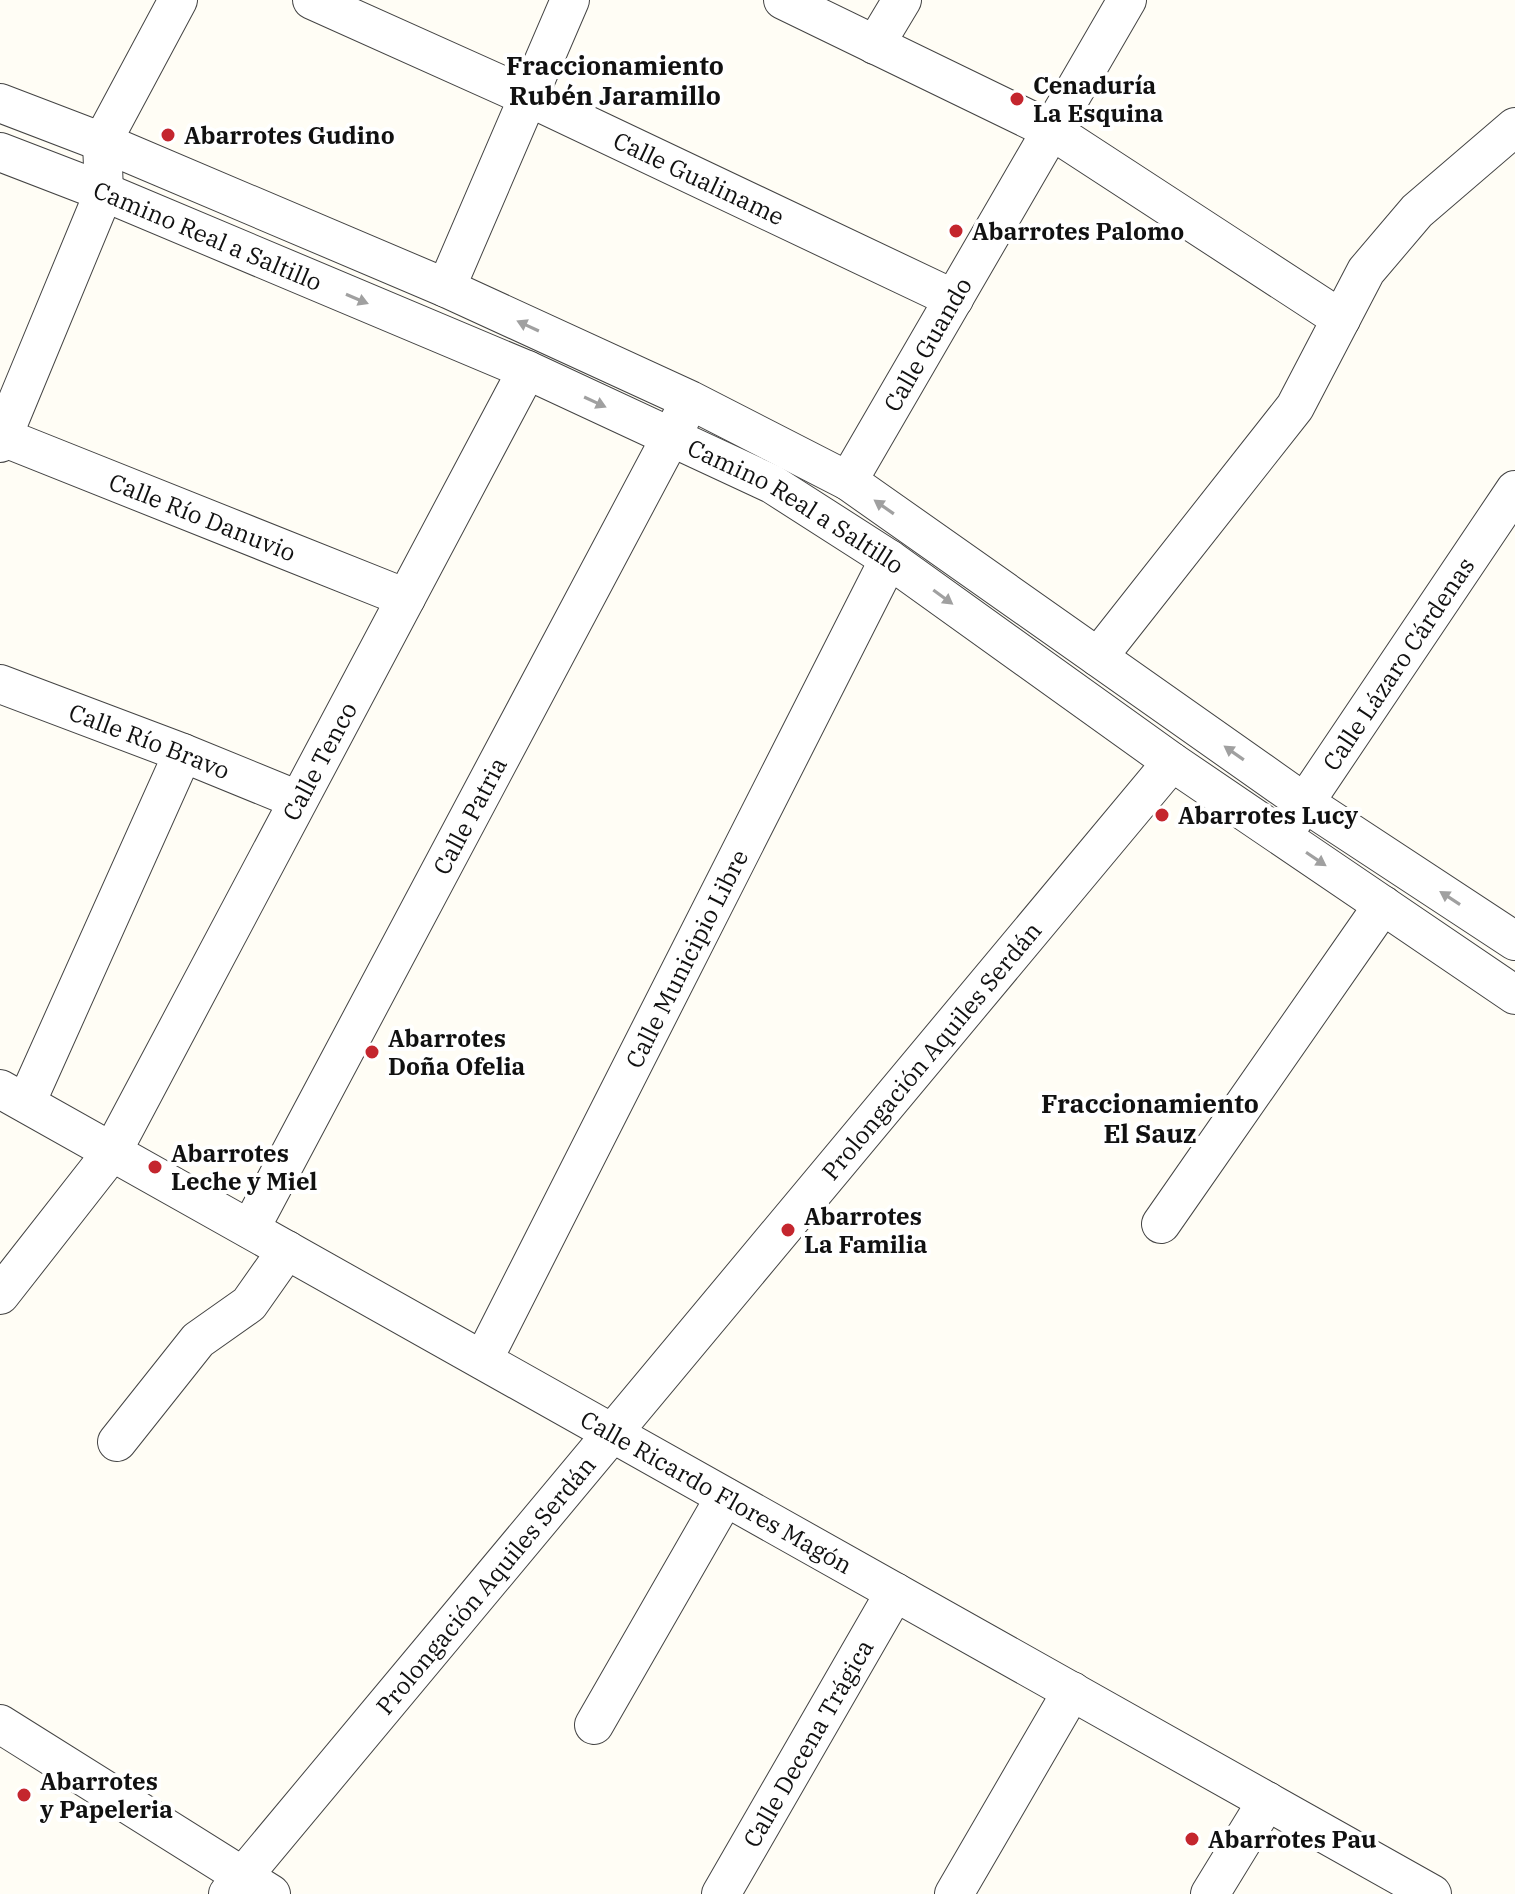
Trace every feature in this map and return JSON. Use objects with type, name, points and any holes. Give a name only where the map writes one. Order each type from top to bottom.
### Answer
[{"type":"street","points":[[1,439],[104,192],[102,142],[178,0]]},
{"type":"street","name":"Calle Gualiname","points":[[312,0],[528,97],[954,299]]},
{"type":"street","points":[[446,288],[570,0]]},
{"type":"street","points":[[783,0],[1051,130],[1341,319]]},
{"type":"street","points":[[875,45],[902,0]]},
{"type":"street","name":"Calle Guando","points":[[848,481],[1127,0]]},
{"type":"street","name":"Camino Real a Saltillo","points":[[0,103],[102,142],[446,288],[690,400],[848,481],[1305,803],[1515,941]]},
{"type":"street","points":[[1098,657],[1295,407],[1366,271],[1417,211],[1515,127]]},
{"type":"street","name":"Camino Real a Saltillo","points":[[0,152],[104,192],[527,370],[772,484],[889,559],[1172,762],[1515,995]]},
{"type":"street","name":"Calle Tenco","points":[[0,1295],[112,1152],[527,370]]},
{"type":"street","name":"Calle Patria","points":[[250,1229],[690,400]]},
{"type":"street","name":"Calle Río Danuvio","points":[[1,439],[406,598]]},
{"type":"street","name":"Calle Lázaro Cárdenas","points":[[1282,836],[1515,490]]},
{"type":"street","name":"Calle Municipio Libre","points":[[483,1360],[889,559]]},
{"type":"street","name":"Calle Río Bravo","points":[[0,684],[298,800]]},
{"type":"street","points":[[13,1096],[183,753]]},
{"type":"street","name":"Prolongación Aquiles Serdán","points":[[247,1888],[614,1434],[1172,762]]},
{"type":"street","points":[[1161,1224],[1383,905]]},
{"type":"street","name":"Calle Ricardo Flores Magón","points":[[13,1096],[1432,1894]]},
{"type":"street","points":[[117,1442],[198,1340],[249,1304],[287,1250]]},
{"type":"street","points":[[594,1725],[725,1497]]},
{"type":"street","name":"Calle Decena Trágica","points":[[721,1894],[895,1592]]},
{"type":"street","points":[[954,1894],[1072,1691]]},
{"type":"street","points":[[0,1724],[247,1888]]},
{"type":"street","points":[[1210,1894],[1267,1801]]},
{"type":"place","name":"Cenaduría La Esquina","points":[[1017,99]]},
{"type":"place","name":"Abarrotes Gudino","points":[[168,135]]},
{"type":"place","name":"Abarrotes Palomo","points":[[956,231]]},
{"type":"place","name":"Abarrotes Lucy","points":[[1162,815]]},
{"type":"place","name":"Abarrotes Doña Ofelia","points":[[372,1052]]},
{"type":"place","name":"Abarrotes Leche y Miel","points":[[155,1167]]},
{"type":"place","name":"Abarrotes La Familia","points":[[788,1230]]},
{"type":"place","name":"Abarrotes y Papeleria","points":[[24,1795]]},
{"type":"place","name":"Abarrotes Pau","points":[[1192,1839]]},
{"type":"district","name":"Fraccionamiento Rubén Jaramillo","points":[[615,80]]},
{"type":"district","name":"Fraccionamiento El Sauz","points":[[1150,1118]]}]
